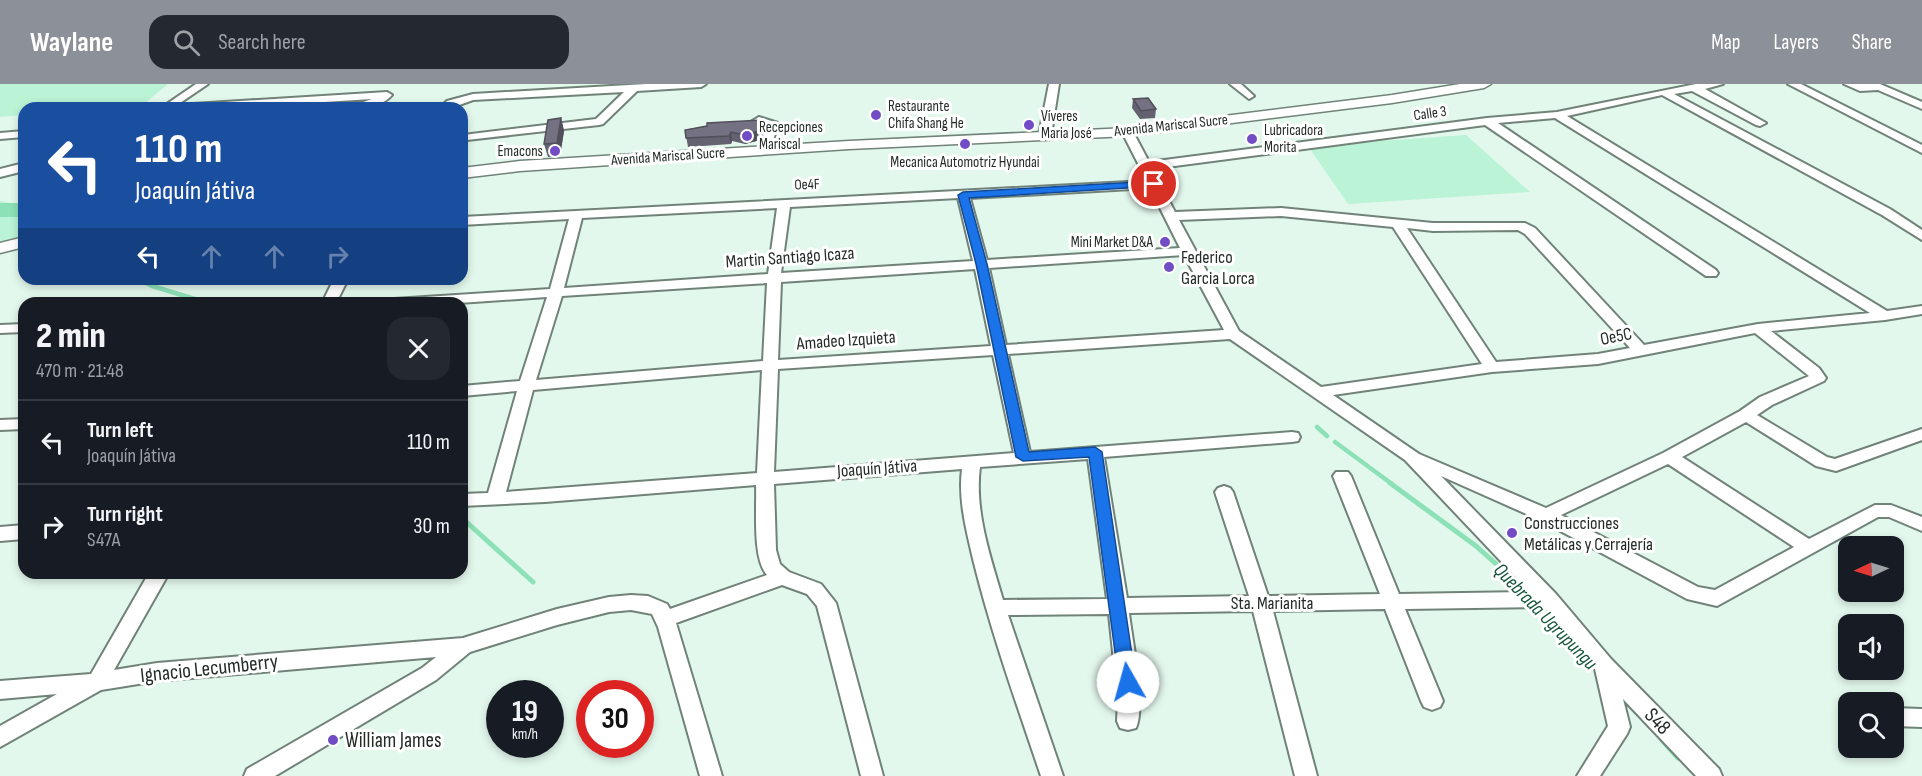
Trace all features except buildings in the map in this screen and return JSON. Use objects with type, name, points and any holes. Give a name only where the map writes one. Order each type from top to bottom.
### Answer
[{"type":"main road","name":"Avenida Mariscal Sucre","points":[[468,172],[520,166],[766,150],[1128,132],[1392,99],[1484,84]]},
{"type":"main road","points":[[0,248],[18,244]]},
{"type":"street","points":[[175,102],[203,84]]},
{"type":"street","points":[[455,102],[473,97],[701,84]]},
{"type":"street","points":[[1045,135],[1054,84]]},
{"type":"street","points":[[1235,84],[1249,96]]},
{"type":"street","name":"Calle 3","points":[[1146,166],[1557,114],[1663,92],[1718,84]]},
{"type":"street","points":[[1793,84],[1922,150]]},
{"type":"street","points":[[1850,84],[1860,88],[1881,88],[1922,106]]},
{"type":"street","points":[[468,137],[599,123],[634,87]]},
{"type":"street","points":[[1695,88],[1760,123]]},
{"type":"street","points":[[1663,92],[1886,212],[1922,236]]},
{"type":"street","points":[[276,102],[387,95],[374,102]]},
{"type":"street","points":[[1557,114],[1885,316]]},
{"type":"street","points":[[750,126],[759,120],[772,123],[766,150]]},
{"type":"street","points":[[1488,121],[1711,273]]},
{"type":"street","points":[[1128,132],[1233,334],[1411,456],[1546,515],[1694,594],[1717,598],[1875,511],[1891,511],[1922,524]]},
{"type":"street","points":[[0,136],[18,134]]},
{"type":"street","points":[[0,173],[18,168]]},
{"type":"street","name":"Oe4F","points":[[468,221],[1154,184]]},
{"type":"street","points":[[963,195],[981,264],[1023,457]]},
{"type":"street","points":[[784,202],[774,278],[765,477],[767,550],[771,567],[782,577],[814,589],[826,603],[872,776]]},
{"type":"street","points":[[1170,216],[1281,212],[1451,228],[1511,225],[1524,227],[1641,351]]},
{"type":"street","points":[[495,499],[577,214]]},
{"type":"street","points":[[1398,224],[1492,367]]},
{"type":"street","name":"Martin Santiago Icaza","points":[[468,298],[1188,251]]},
{"type":"street","name":"Oe5C","points":[[1316,393],[1492,367],[1589,360],[1758,328],[1885,316],[1922,310]]},
{"type":"street","points":[[0,329],[18,328]]},
{"type":"street","points":[[1546,515],[1669,458],[1746,415],[1766,401],[1818,378],[1806,365],[1758,328]]},
{"type":"street","name":"Amadeo Izquieta","points":[[468,391],[771,365],[1233,334]]},
{"type":"street","points":[[1746,415],[1822,462],[1836,465],[1922,434]]},
{"type":"street","points":[[0,425],[18,424]]},
{"type":"street","name":"Joaquín Játiva","points":[[468,500],[1292,437]]},
{"type":"street","points":[[1095,452],[1130,700],[1128,721]]},
{"type":"street","name":"S48","points":[[1411,456],[1549,599],[1604,665],[1711,776]]},
{"type":"street","points":[[1669,458],[1809,548]]},
{"type":"street","points":[[972,461],[969,477],[971,508],[994,608],[1052,776]]},
{"type":"street","points":[[1342,476],[1432,701]]},
{"type":"street","points":[[1224,492],[1261,603],[1306,776]]},
{"type":"street","points":[[0,534],[18,532]]},
{"type":"street","points":[[668,627],[782,577]]},
{"type":"street","points":[[0,737],[97,682],[156,579]]},
{"type":"street","name":"Sta. Marianita","points":[[994,608],[1549,599]]},
{"type":"street","points":[[255,776],[429,674],[463,646],[550,619],[617,604],[646,603],[660,609],[668,627],[711,776]]},
{"type":"street","name":"Ignacio Lecumberry","points":[[0,690],[97,682],[157,672],[463,646]]},
{"type":"street","points":[[1588,776],[1619,727],[1604,665]]},
{"type":"street","points":[[1904,717],[1922,718]]},
{"type":"green space","points":[[0,84],[168,84],[146,102],[18,102],[18,116],[0,117]]},
{"type":"green space","points":[[1466,135],[1530,192],[1348,204],[1308,146]]},
{"type":"green space","points":[[0,201],[18,204],[18,237],[0,242]]},
{"type":"waterway","points":[[0,210],[18,210]]},
{"type":"waterway","points":[[150,285],[188,297]]},
{"type":"waterway","name":"Quebrada Ugrupungu","points":[[1317,427],[1327,436]]},
{"type":"waterway","name":"Quebrada Ugrupungu","points":[[1335,442],[1392,484]]},
{"type":"waterway","name":"Quebrada Ugrupungu","points":[[1390,483],[1476,546],[1531,595]]},
{"type":"waterway","points":[[468,523],[533,582]]},
{"type":"waterway","name":"Quebrada Ugrupungu","points":[[1539,603],[1567,635]]},
{"type":"waterway","name":"Quebrada Ugrupungu","points":[[1661,739],[1678,758],[1683,760]]},
{"type":"place","name":"Restaurante Chifa Shang He","points":[[876,115]]},
{"type":"place","name":"Víveres Maria José","points":[[1029,125]]},
{"type":"place","name":"Recepciones Mariscal","points":[[747,136]]},
{"type":"place","name":"Lubricadora Morita","points":[[1252,139]]},
{"type":"place","name":"Mecanica Automotriz Hyundai","points":[[965,144]]},
{"type":"place","name":"Emacons","points":[[555,151]]},
{"type":"place","name":"Mini Market D&A","points":[[1165,242]]},
{"type":"place","name":"Federico Garcia Lorca","points":[[1169,267]]},
{"type":"place","name":"Construcciones Metálicas y Cerrajería","points":[[1512,533]]},
{"type":"place","name":"William James","points":[[333,740]]},
{"type":"route","points":[[1128,682],[1095,452],[1023,457],[981,264],[963,195],[1154,184]]}]
